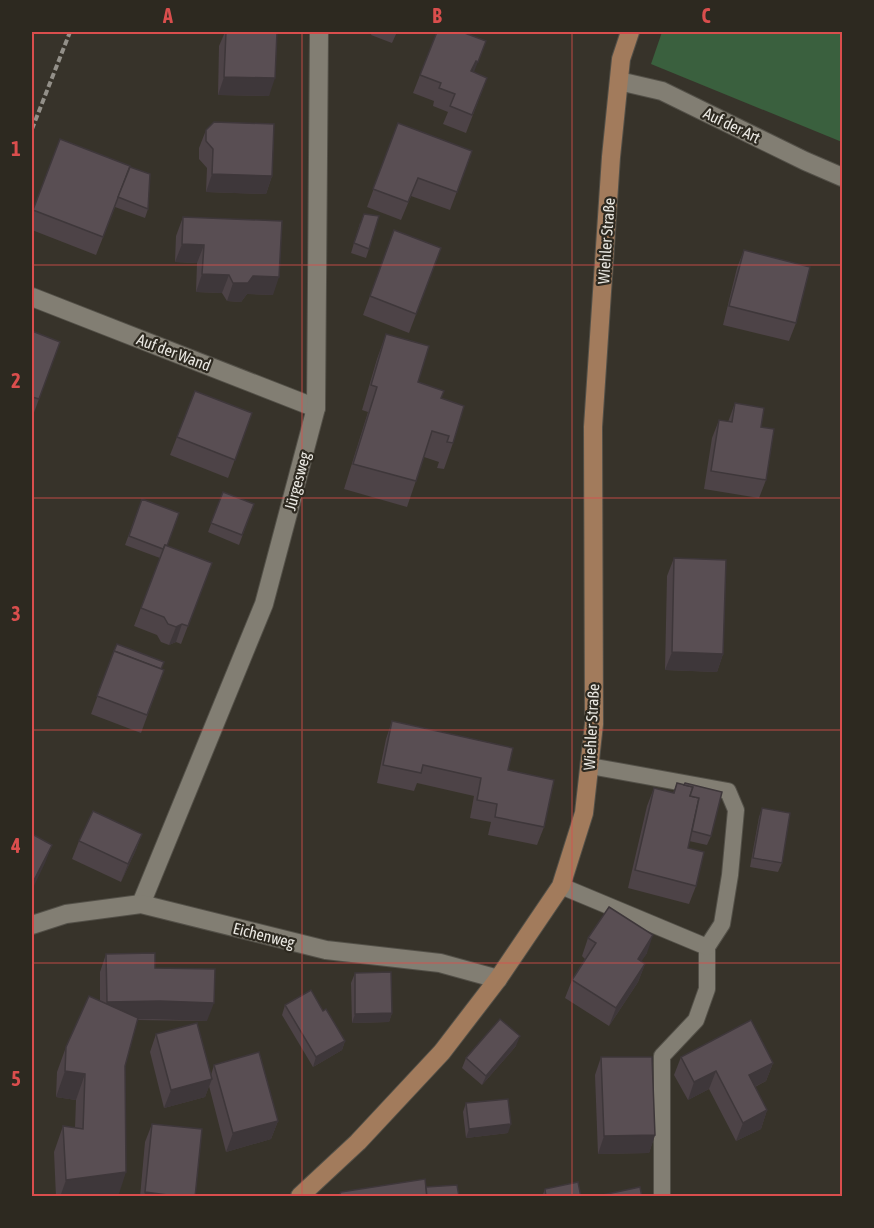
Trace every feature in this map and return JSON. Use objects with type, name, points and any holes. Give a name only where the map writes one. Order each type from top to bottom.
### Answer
[{"type":"main road","name":"Wiehler Straße","points":[[300,1197],[358,1142],[442,1052],[498,979],[561,886],[584,813],[594,724],[593,427],[611,158],[621,59],[630,32]]},
{"type":"street","name":"Jürgesweg","points":[[141,904],[264,604],[316,408],[320,32]]},
{"type":"street","name":"Auf der Art","points":[[619,81],[662,91],[805,161],[843,177]]},
{"type":"street","name":"Auf der Wand","points":[[32,297],[316,408]]},
{"type":"street","name":"Eichenweg","points":[[34,922],[66,914],[141,904],[326,950],[440,963],[498,979]]},
{"type":"lane","points":[[590,766],[728,791],[736,810],[730,875],[722,924],[706,947],[707,989],[696,1020],[662,1056],[662,1197]]},
{"type":"lane","points":[[561,886],[706,947]]},
{"type":"path","points":[[32,129],[70,32]]},
{"type":"green space","points":[[662,32],[842,32],[842,142],[651,64]]},
{"type":"building","points":[[226,32],[277,32],[275,78],[224,77]]},
{"type":"building","points":[[437,32],[462,32],[486,41],[478,62],[476,61],[471,71],[487,78],[472,115],[450,106],[455,94],[439,88],[441,83],[420,75]]},
{"type":"building","points":[[214,122],[274,124],[272,176],[212,174],[213,149],[206,141],[206,130]]},
{"type":"building","points":[[398,123],[472,151],[457,192],[418,178],[408,202],[373,189]]},
{"type":"building","points":[[60,139],[130,166],[103,237],[33,210]]},
{"type":"building","points":[[130,167],[150,174],[148,209],[118,197]]},
{"type":"building","points":[[364,214],[379,216],[369,249],[354,243]]},
{"type":"building","points":[[183,217],[282,221],[279,277],[253,276],[248,283],[233,283],[229,275],[202,274],[204,245],[182,244]]},
{"type":"building","points":[[394,230],[441,248],[416,314],[370,296]]},
{"type":"building","points":[[744,250],[810,267],[796,323],[729,306]]},
{"type":"building","points":[[32,331],[60,342],[39,399],[32,397]]},
{"type":"building","points":[[386,334],[429,346],[418,382],[444,391],[441,398],[464,406],[453,443],[447,442],[449,436],[432,431],[416,481],[353,464],[377,387],[371,385]]},
{"type":"building","points":[[195,391],[252,413],[235,460],[177,437]]},
{"type":"building","points":[[735,403],[764,408],[761,427],[774,429],[766,480],[711,471],[719,420],[732,422]]},
{"type":"building","points":[[223,492],[254,504],[242,535],[211,523]]},
{"type":"building","points":[[142,499],[179,513],[167,546],[165,545],[163,549],[129,536]]},
{"type":"building","points":[[165,545],[212,563],[188,626],[182,624],[176,627],[168,624],[164,617],[141,608]]},
{"type":"building","points":[[674,558],[726,560],[723,654],[672,652]]},
{"type":"building","points":[[117,644],[164,662],[161,669],[114,651]]},
{"type":"building","points":[[114,651],[164,670],[147,715],[97,696]]},
{"type":"building","points":[[392,721],[513,748],[508,770],[554,780],[544,827],[495,817],[497,804],[477,800],[481,778],[423,765],[421,773],[383,765]]},
{"type":"building","points":[[677,783],[693,787],[690,796],[699,798],[688,848],[704,852],[696,886],[635,870],[654,788],[674,793]]},
{"type":"building","points":[[685,783],[722,792],[711,836],[692,831],[699,798],[690,796],[693,787],[684,785]]},
{"type":"building","points":[[762,808],[790,813],[782,863],[753,858]]},
{"type":"building","points":[[93,811],[142,834],[128,864],[79,841]]},
{"type":"building","points":[[32,834],[52,845],[32,884]]},
{"type":"building","points":[[609,907],[653,935],[638,959],[645,964],[616,1008],[572,980],[596,943],[588,938]]},
{"type":"building","points":[[155,953],[155,968],[215,969],[214,1003],[107,1002],[106,954]]},
{"type":"building","points":[[391,972],[392,1013],[355,1014],[355,973]]},
{"type":"building","points":[[311,990],[323,1011],[326,1009],[345,1041],[316,1057],[285,1005]]},
{"type":"building","points":[[89,996],[138,1018],[125,1066],[126,1172],[66,1180],[63,1126],[83,1129],[85,1074],[65,1071],[66,1047]]},
{"type":"building","points":[[500,1019],[520,1036],[486,1076],[466,1058]]},
{"type":"building","points":[[751,1020],[773,1063],[749,1075],[767,1110],[743,1123],[716,1071],[694,1082],[681,1057]]},
{"type":"building","points":[[197,1023],[212,1079],[171,1090],[156,1034]]},
{"type":"building","points":[[259,1052],[278,1121],[233,1133],[214,1065]]},
{"type":"building","points":[[601,1057],[652,1057],[655,1135],[604,1136]]},
{"type":"building","points":[[508,1099],[511,1124],[469,1129],[466,1103]]},
{"type":"building","points":[[152,1124],[202,1129],[195,1197],[145,1192]]},
{"type":"building","points":[[425,1179],[427,1197],[338,1197],[341,1192]]},
{"type":"building","points":[[578,1182],[581,1197],[546,1197],[545,1189]]},
{"type":"building","points":[[457,1185],[459,1197],[427,1197],[426,1187]]},
{"type":"building","points":[[640,1187],[642,1197],[593,1197]]}]
